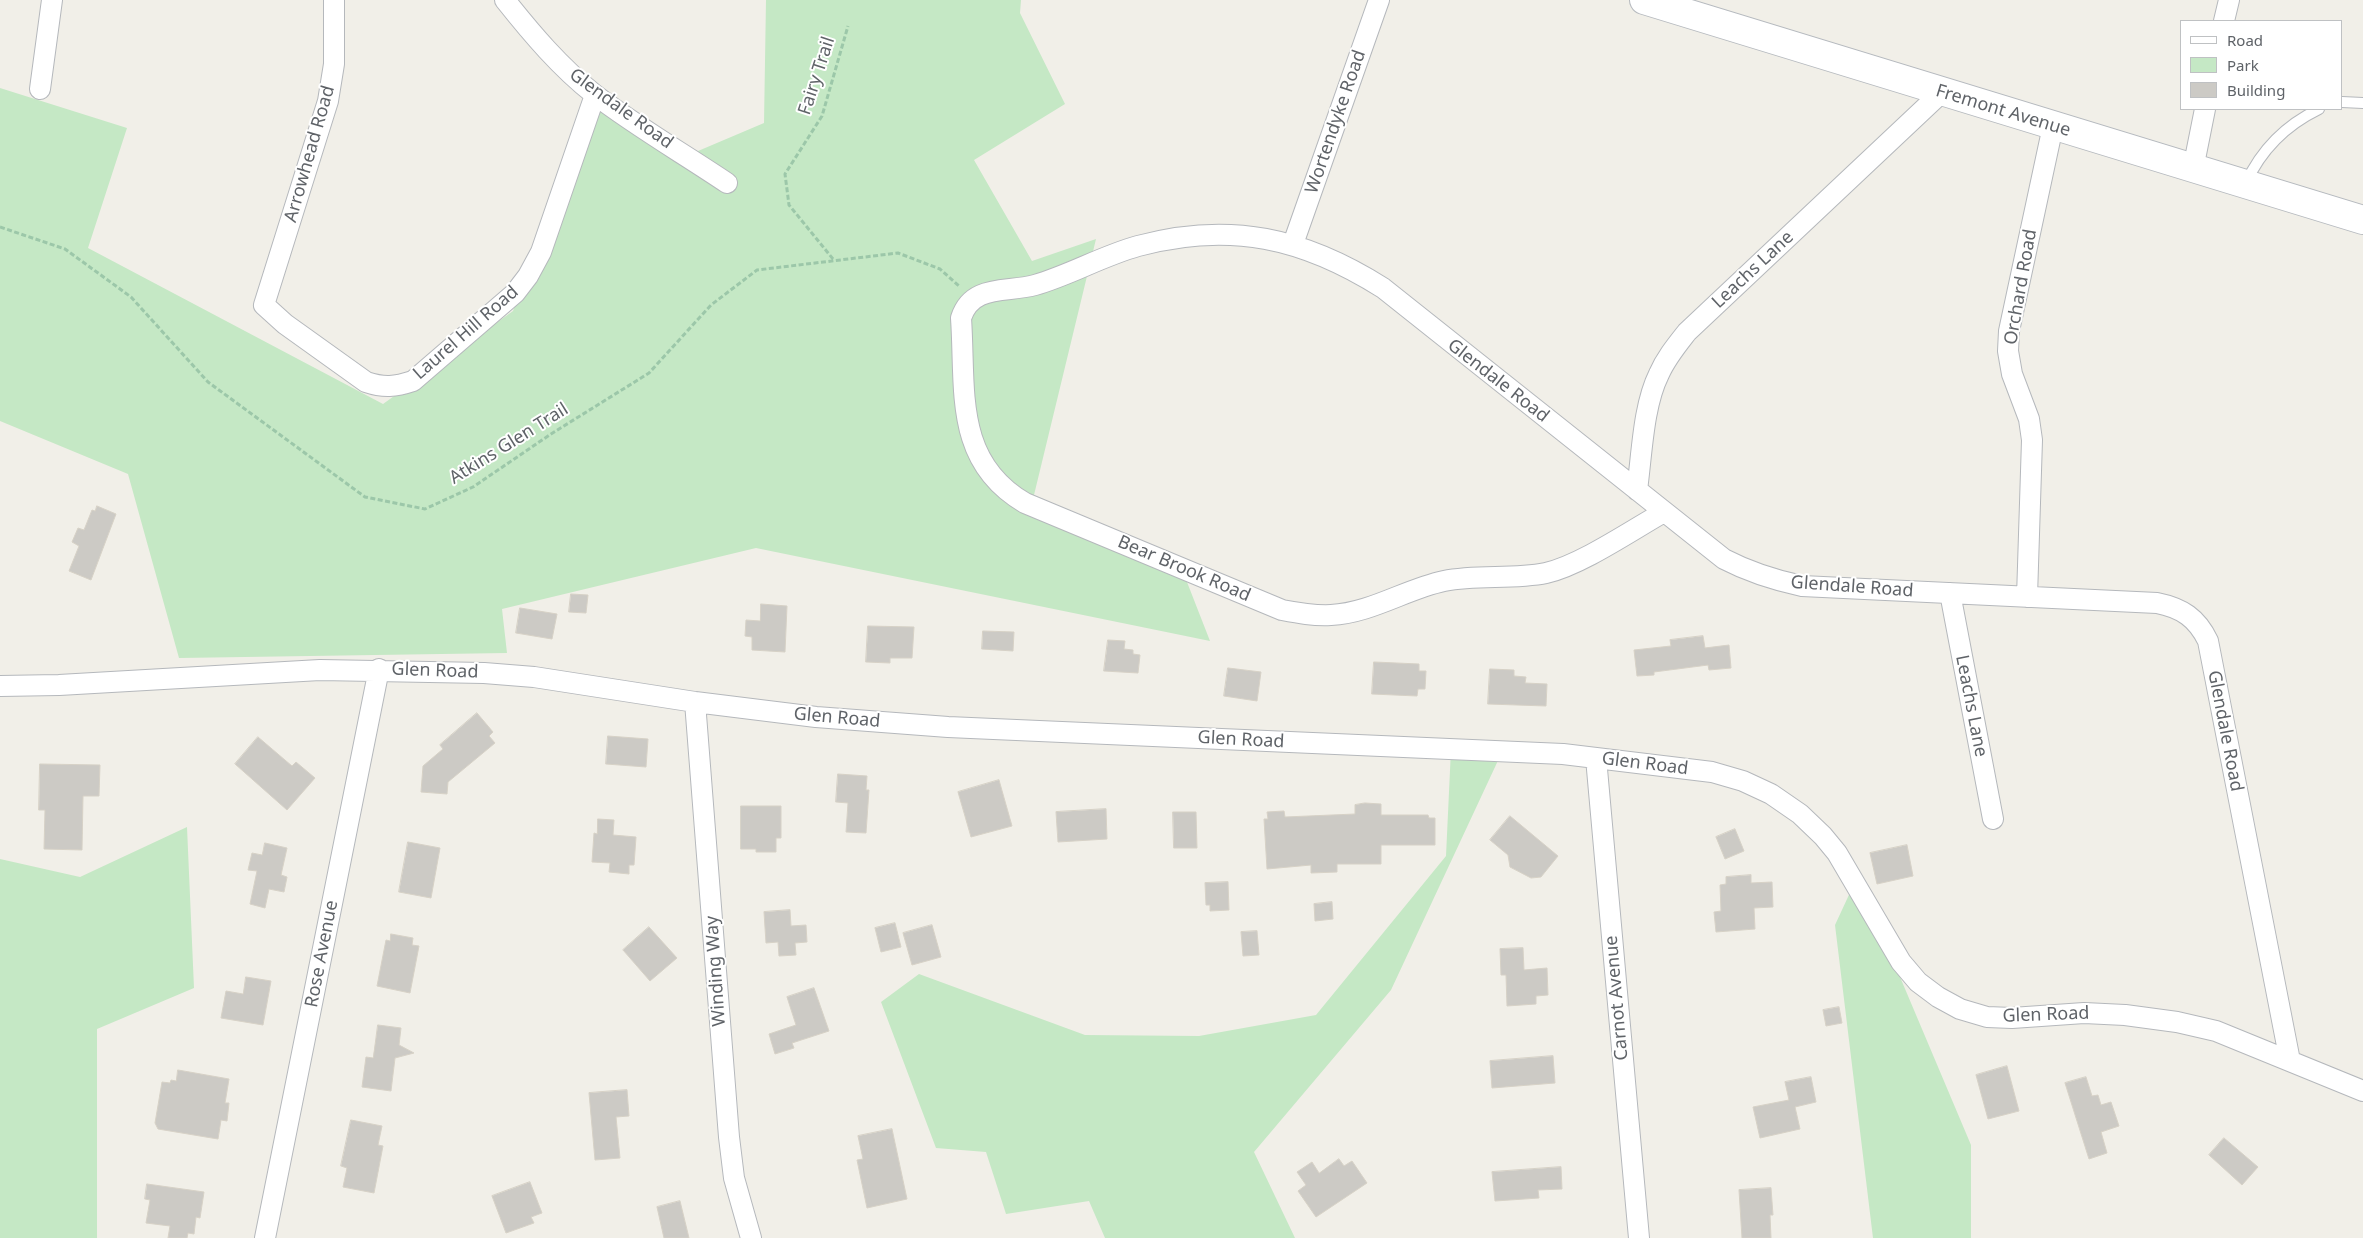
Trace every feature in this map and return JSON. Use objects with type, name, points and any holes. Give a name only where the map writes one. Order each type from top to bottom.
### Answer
[{"type":"street","points":[[40,89],[52,0]]},
{"type":"street","name":"Arrowhead Road","points":[[264,305],[328,101],[334,64],[334,0]]},
{"type":"street","name":"Glendale Road","points":[[505,0],[534,36],[568,72],[594,95],[727,183]]},
{"type":"street","name":"Wortendyke Road","points":[[1293,244],[1379,0]]},
{"type":"street","name":"Fremont Avenue","points":[[1644,0],[2363,220]]},
{"type":"street","points":[[2224,20],[2228,0]]},
{"type":"street","name":"Leachs Lane","points":[[1637,490],[1649,401],[1658,375],[1670,354],[1687,332],[1942,92]]},
{"type":"street","name":"Laurel Hill Road","points":[[264,305],[285,324],[366,382],[381,387],[398,387],[412,381],[496,312],[515,293],[528,276],[541,252],[594,95]]},
{"type":"street","points":[[2193,169],[2205,110]]},
{"type":"street","name":"Orchard Road","points":[[2027,597],[2032,440],[2029,418],[2012,374],[2008,351],[2009,338],[2053,126]]},
{"type":"street","name":"Glendale Road","points":[[972,298],[982,294],[1036,285],[1138,246],[1182,237],[1230,235],[1255,237],[1293,244],[1320,253],[1351,267],[1383,288],[1724,559],[1770,579],[1802,586],[2157,603],[2174,606],[2181,610],[2201,627],[2208,641],[2290,1061]]},
{"type":"street","name":"Bear Brook Road","points":[[972,298],[964,308],[962,318],[967,420],[972,443],[997,482],[1025,503],[1282,610],[1308,615],[1332,615],[1355,611],[1442,581],[1475,576],[1524,576],[1548,572],[1571,564],[1664,512]]},
{"type":"street","name":"Leachs Lane","points":[[1950,593],[1993,819]]},
{"type":"street","name":"Glen Road","points":[[0,686],[59,685],[310,670],[379,669],[534,677],[694,702],[816,717],[948,727],[1562,754],[1712,772],[1743,781],[1772,794],[1800,814],[1823,836],[1837,853],[1881,932],[1901,962],[1912,975],[1938,997],[1960,1009],[1987,1016],[2012,1018],[2084,1013],[2125,1015],[2177,1022],[2216,1032],[2363,1091]]},
{"type":"street","name":"Rose Avenue","points":[[265,1238],[379,669]]},
{"type":"street","name":"Winding Way","points":[[694,702],[729,1137],[734,1178],[750,1238]]},
{"type":"street","name":"Carnot Avenue","points":[[1596,758],[1639,1238]]},
{"type":"lane","points":[[2343,102],[2363,104]]},
{"type":"lane","points":[[2246,185],[2264,153],[2276,138],[2301,119],[2317,110]]},
{"type":"path","name":"Fairy Trail","points":[[834,260],[789,205],[785,174],[822,116],[848,26]]},
{"type":"path","name":"Atkins Glen Trail","points":[[0,228],[65,250],[131,297],[208,382],[365,497],[425,509],[473,487],[551,434],[649,373],[711,305],[757,270],[898,253],[940,269],[972,298]]},
{"type":"green space","points":[[766,0],[1021,0],[1020,13],[1065,104],[974,160],[1032,261],[1096,239],[1034,495],[1178,559],[1210,641],[756,548],[502,609],[507,653],[179,658],[128,474],[0,421],[0,88],[127,128],[88,248],[383,404],[513,311],[584,105],[698,151],[764,123]]},
{"type":"green space","points":[[1451,749],[1502,752],[1391,990],[1254,1152],[1295,1238],[1105,1238],[1089,1201],[1006,1214],[986,1152],[936,1148],[881,1002],[919,974],[1085,1035],[1199,1036],[1316,1015],[1446,856]]},
{"type":"green space","points":[[187,827],[194,988],[97,1029],[97,1238],[0,1238],[0,859],[80,877]]},
{"type":"green space","points":[[1854,884],[1881,932],[1971,1145],[1971,1238],[1873,1238],[1835,925]]},
{"type":"building","points":[[97,506],[116,514],[91,580],[69,571],[79,546],[72,542],[78,528],[84,530],[92,510],[95,511]]},
{"type":"building","points":[[571,594],[588,595],[586,613],[569,612]]},
{"type":"building","points":[[761,604],[787,606],[785,652],[752,650],[752,637],[745,636],[746,620],[760,621]]},
{"type":"building","points":[[520,608],[557,614],[552,639],[516,633]]},
{"type":"building","points":[[868,626],[914,627],[912,658],[890,658],[890,663],[866,662]]},
{"type":"building","points":[[983,631],[1014,632],[1013,651],[982,649]]},
{"type":"building","points":[[1703,636],[1705,648],[1729,645],[1731,668],[1709,670],[1708,665],[1654,672],[1654,675],[1637,676],[1634,650],[1671,646],[1670,640]]},
{"type":"building","points":[[1108,640],[1125,641],[1124,649],[1133,650],[1133,654],[1140,655],[1138,673],[1104,671]]},
{"type":"building","points":[[1374,662],[1419,664],[1419,671],[1426,671],[1425,689],[1418,689],[1417,696],[1372,694]]},
{"type":"building","points":[[1228,668],[1261,672],[1257,701],[1224,696]]},
{"type":"building","points":[[1490,669],[1514,670],[1514,676],[1526,677],[1525,683],[1547,684],[1546,706],[1488,704]]},
{"type":"building","points":[[477,713],[493,732],[489,736],[495,743],[448,782],[447,794],[421,792],[423,766],[443,749],[440,745]]},
{"type":"building","points":[[608,736],[648,739],[646,767],[606,764]]},
{"type":"building","points":[[258,737],[292,766],[296,762],[315,778],[287,810],[235,764]]},
{"type":"building","points":[[40,764],[100,765],[99,796],[83,796],[82,850],[44,849],[45,810],[39,810]]},
{"type":"building","points":[[838,774],[867,776],[866,790],[869,790],[866,833],[846,832],[848,803],[836,802]]},
{"type":"building","points":[[999,780],[1012,826],[971,837],[958,792]]},
{"type":"building","points":[[1365,803],[1381,804],[1381,815],[1428,815],[1429,818],[1435,818],[1435,845],[1381,845],[1381,864],[1337,864],[1337,872],[1311,873],[1311,865],[1267,869],[1264,819],[1268,819],[1267,812],[1284,811],[1285,817],[1355,814],[1355,805]]},
{"type":"building","points":[[741,806],[781,806],[781,838],[776,838],[776,852],[756,852],[756,849],[741,849]]},
{"type":"building","points":[[1106,809],[1107,839],[1058,842],[1056,812]]},
{"type":"building","points":[[1173,812],[1196,812],[1197,848],[1174,848]]},
{"type":"building","points":[[1510,816],[1558,856],[1541,877],[1531,878],[1510,867],[1508,855],[1490,840]]},
{"type":"building","points":[[598,819],[614,820],[613,835],[636,837],[634,865],[629,865],[629,874],[609,872],[610,863],[592,862],[594,833],[597,834]]},
{"type":"building","points":[[1735,829],[1744,851],[1725,859],[1716,837]]},
{"type":"building","points":[[408,842],[440,848],[431,898],[399,892]]},
{"type":"building","points":[[265,843],[287,848],[281,875],[287,877],[284,892],[269,889],[265,908],[250,904],[257,871],[248,870],[252,853],[262,855]]},
{"type":"building","points":[[1907,845],[1913,876],[1877,884],[1870,853]]},
{"type":"building","points":[[1751,875],[1751,883],[1772,882],[1773,907],[1754,908],[1755,929],[1716,932],[1714,912],[1721,911],[1720,885],[1726,884],[1726,877]]},
{"type":"building","points":[[1228,882],[1229,910],[1210,911],[1210,905],[1206,905],[1205,883]]},
{"type":"building","points":[[1332,902],[1333,919],[1315,921],[1314,904]]},
{"type":"building","points":[[790,910],[791,926],[806,925],[807,942],[795,943],[796,955],[779,956],[778,942],[766,943],[764,912]]},
{"type":"building","points":[[895,923],[901,947],[881,952],[875,928]]},
{"type":"building","points":[[932,925],[941,957],[912,965],[903,933]]},
{"type":"building","points":[[649,927],[677,958],[650,981],[623,950]]},
{"type":"building","points":[[1257,931],[1259,955],[1243,956],[1241,932]]},
{"type":"building","points":[[391,934],[413,938],[412,945],[419,946],[410,993],[377,986],[386,940],[390,941]]},
{"type":"building","points":[[1523,948],[1524,970],[1547,968],[1548,995],[1536,996],[1536,1004],[1507,1006],[1506,975],[1501,975],[1500,949]]},
{"type":"building","points":[[246,977],[271,981],[263,1025],[221,1018],[226,991],[243,994]]},
{"type":"building","points":[[814,988],[829,1031],[792,1043],[794,1048],[775,1054],[769,1034],[796,1025],[787,997]]},
{"type":"building","points":[[1839,1007],[1842,1023],[1826,1026],[1823,1010]]},
{"type":"building","points":[[378,1025],[401,1028],[399,1045],[414,1053],[395,1058],[391,1091],[362,1087],[366,1057],[373,1058]]},
{"type":"building","points":[[1553,1056],[1555,1083],[1492,1088],[1490,1061]]},
{"type":"building","points":[[2007,1066],[2019,1111],[1988,1119],[1976,1075]]},
{"type":"building","points":[[178,1070],[229,1079],[225,1103],[229,1103],[227,1121],[221,1120],[218,1139],[158,1129],[155,1123],[162,1082],[170,1083],[171,1080],[176,1081]]},
{"type":"building","points":[[1811,1077],[1816,1102],[1795,1107],[1800,1129],[1760,1138],[1753,1107],[1789,1100],[1785,1082]]},
{"type":"building","points":[[2086,1077],[2092,1096],[2098,1095],[2101,1105],[2111,1102],[2119,1126],[2101,1132],[2107,1153],[2089,1159],[2065,1083]]},
{"type":"building","points":[[627,1090],[629,1116],[616,1117],[620,1158],[595,1160],[589,1093]]},
{"type":"building","points":[[351,1120],[382,1126],[378,1145],[383,1146],[374,1193],[343,1187],[347,1168],[341,1166]]},
{"type":"building","points":[[892,1129],[907,1199],[867,1208],[857,1160],[863,1159],[858,1136]]},
{"type":"building","points":[[2224,1138],[2258,1167],[2242,1185],[2209,1155]]},
{"type":"building","points":[[1339,1159],[1344,1166],[1352,1161],[1367,1183],[1316,1217],[1298,1191],[1306,1185],[1297,1172],[1312,1162],[1319,1173]]},
{"type":"building","points":[[1561,1167],[1562,1189],[1538,1190],[1539,1198],[1495,1201],[1492,1172]]},
{"type":"building","points":[[530,1182],[542,1213],[531,1217],[534,1223],[506,1233],[492,1196]]},
{"type":"building","points":[[147,1184],[204,1192],[200,1218],[196,1217],[194,1234],[188,1233],[187,1238],[168,1238],[170,1226],[146,1223],[150,1200],[145,1199]]},
{"type":"building","points":[[1771,1188],[1773,1215],[1770,1215],[1771,1238],[1742,1238],[1739,1190]]},
{"type":"building","points":[[680,1201],[689,1238],[664,1238],[657,1207]]}]
